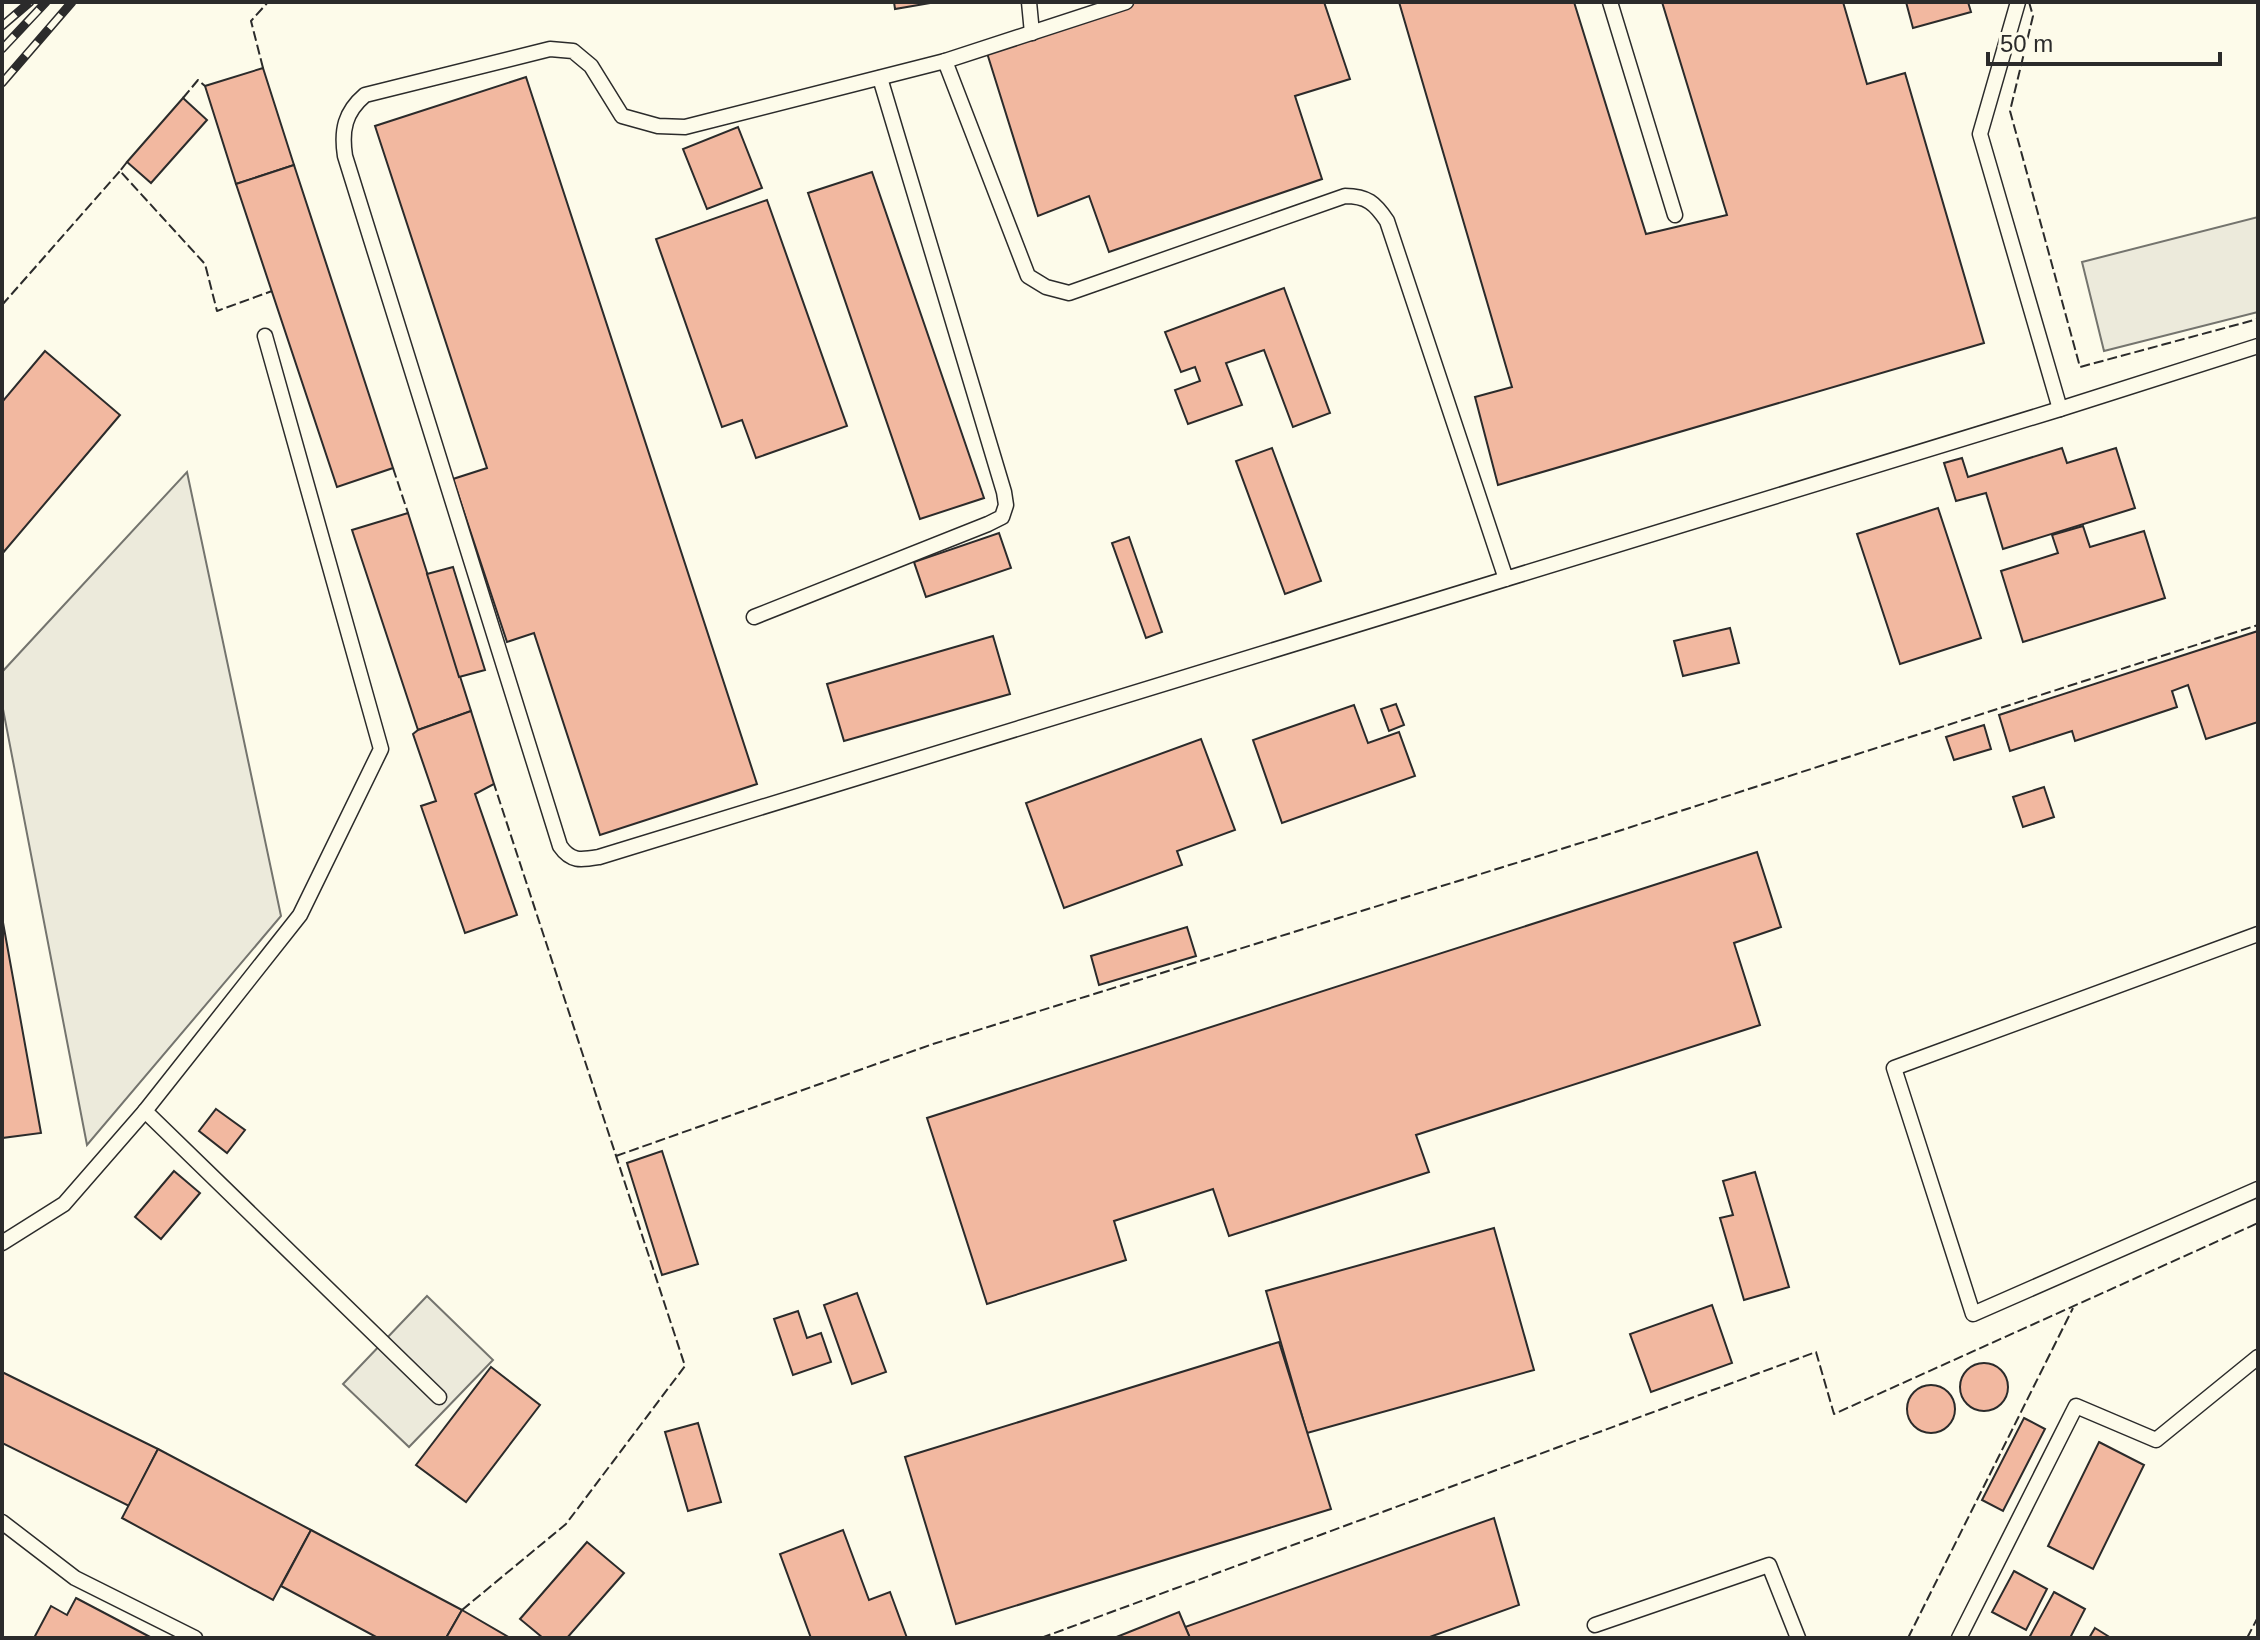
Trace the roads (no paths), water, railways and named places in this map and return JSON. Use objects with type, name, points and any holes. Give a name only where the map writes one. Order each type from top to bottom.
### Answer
[{"type":"lane","points":[[1029,2],[1032,33]]},
{"type":"lane","points":[[1126,2],[945,61],[685,127],[658,126],[622,116],[591,66],[573,51],[550,49],[365,95],[351,107],[342,133],[345,156],[560,846],[567,856],[580,860],[599,857],[2258,346]]},
{"type":"lane","points":[[1610,2],[1675,215]]},
{"type":"lane","points":[[2018,2],[1980,134],[2060,409]]},
{"type":"lane","points":[[945,61],[1028,276],[1046,287],[1069,293],[1345,196],[1361,196],[1375,204],[1387,221],[1506,579]]},
{"type":"lane","points":[[754,617],[988,524],[1002,517],[1006,505],[880,78]]},
{"type":"lane","points":[[2,1243],[64,1204],[145,1111],[300,915],[381,749],[265,336]]},
{"type":"lane","points":[[2258,934],[1894,1068],[1973,1314],[2258,1189]]},
{"type":"lane","points":[[145,1111],[439,1397]]},
{"type":"lane","points":[[1959,1638],[2076,1406],[2156,1440],[2258,1357]]},
{"type":"lane","points":[[2,1522],[75,1578],[195,1638]]},
{"type":"lane","points":[[1595,1625],[1769,1565],[1798,1638]]},
{"type":"railway","points":[[2,26],[30,2]]},
{"type":"railway","points":[[2,49],[46,2]]},
{"type":"railway","points":[[2,83],[72,2]]}]
